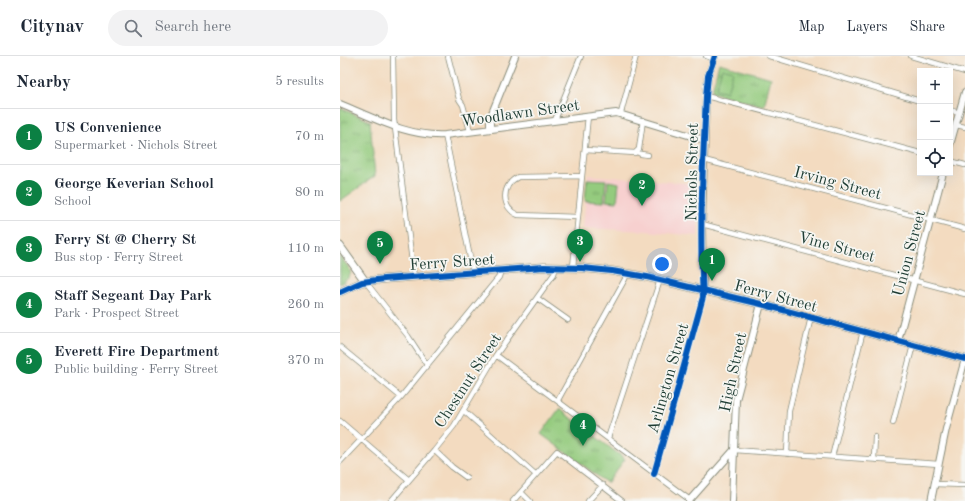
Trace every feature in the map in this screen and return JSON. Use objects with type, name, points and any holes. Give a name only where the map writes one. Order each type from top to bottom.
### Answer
[{"type":"main road","points":[[340,246],[365,281]]},
{"type":"main road","name":"Ferry Street","points":[[340,292],[365,281],[501,270],[573,267],[627,273],[703,290],[811,317],[965,359]]},
{"type":"street","points":[[393,56],[394,119],[414,277]]},
{"type":"street","points":[[490,128],[490,118],[515,56]]},
{"type":"street","points":[[555,120],[581,56]]},
{"type":"street","points":[[621,113],[636,56]]},
{"type":"street","points":[[706,56],[714,57]]},
{"type":"street","points":[[769,56],[917,100]]},
{"type":"street","points":[[911,56],[965,72]]},
{"type":"street","points":[[450,57],[459,99],[470,131]]},
{"type":"street","name":"Nichols Street","points":[[703,290],[702,224],[706,96],[708,76],[714,57]]},
{"type":"street","points":[[952,140],[965,92]]},
{"type":"street","points":[[706,96],[917,152]]},
{"type":"street","name":"Woodlawn Street","points":[[340,104],[396,127],[418,134],[446,135],[490,128],[621,113],[704,140]]},
{"type":"street","points":[[953,111],[959,113]]},
{"type":"street","points":[[573,267],[588,116]]},
{"type":"street","points":[[637,152],[643,120]]},
{"type":"street","points":[[956,125],[965,128]]},
{"type":"street","points":[[446,135],[473,272]]},
{"type":"street","points":[[585,150],[631,154],[637,152],[642,155],[648,155]]},
{"type":"street","name":"Irving Street","points":[[704,160],[965,229]]},
{"type":"street","points":[[953,162],[965,165]]},
{"type":"street","points":[[578,216],[518,215],[508,208],[505,200],[505,194],[506,187],[510,182],[518,177],[582,176]]},
{"type":"street","name":"Union Street","points":[[898,341],[942,176]]},
{"type":"street","name":"Vine Street","points":[[702,224],[965,294]]},
{"type":"street","name":"Chestnut Street","points":[[391,501],[435,450],[464,411],[496,355],[554,274],[556,267]]},
{"type":"street","points":[[340,462],[401,397],[499,278],[501,270]]},
{"type":"street","points":[[558,400],[627,273]]},
{"type":"street","points":[[608,438],[660,280]]},
{"type":"street","points":[[365,281],[408,336],[427,365]]},
{"type":"street","name":"Arlington Street","points":[[654,474],[703,298],[703,290]]},
{"type":"street","points":[[537,298],[568,320]]},
{"type":"street","name":"High Street","points":[[732,501],[736,400],[761,304]]},
{"type":"street","points":[[787,454],[789,412],[811,317]]},
{"type":"street","points":[[832,457],[863,331]]},
{"type":"street","points":[[894,423],[913,345]]},
{"type":"street","points":[[340,347],[401,397]]},
{"type":"street","points":[[496,355],[558,400],[689,500],[734,450],[939,464]]},
{"type":"street","points":[[931,501],[946,429],[965,359]]},
{"type":"street","points":[[464,411],[535,474]]},
{"type":"street","points":[[340,421],[409,480]]},
{"type":"street","points":[[874,459],[875,437]]},
{"type":"street","points":[[435,450],[452,467],[467,478]]},
{"type":"street","points":[[513,501],[556,451],[603,485],[622,501]]},
{"type":"street","points":[[934,484],[965,485]]},
{"type":"street","points":[[588,501],[603,485]]},
{"type":"street","points":[[521,492],[530,501]]},
{"type":"shaded area","points":[[588,175],[699,184],[698,236],[645,231],[583,228]]},
{"type":"green space","points":[[719,63],[771,78],[764,106],[714,93],[712,91]]},
{"type":"green space","points":[[722,68],[733,71],[727,92],[716,89]]},
{"type":"green space","points":[[340,108],[370,121],[375,176],[340,201]]},
{"type":"green space","points":[[587,179],[606,180],[604,202],[585,201]]},
{"type":"green space","points":[[608,181],[619,183],[617,202],[606,201]]},
{"type":"green space","points":[[340,256],[349,268],[350,274],[346,280],[340,284]]},
{"type":"green space","points":[[559,409],[625,459],[607,483],[541,434]]},
{"type":"cycle path","points":[[654,474],[703,297],[701,221],[706,96],[708,76],[715,56]]},
{"type":"cycle path","points":[[340,292],[362,282],[384,279],[544,267],[582,268],[612,271],[647,277],[761,304],[965,359]]},
{"type":"place","name":"George Keverian School","points":[[642,206]]},
{"type":"place","name":"Ferry St @ Cherry St","points":[[580,262]]},
{"type":"place","name":"Everett Fire Department","points":[[380,264]]},
{"type":"place","name":"US Convenience","points":[[712,281]]},
{"type":"place","name":"Staff Segeant Day Park","points":[[583,446]]}]
